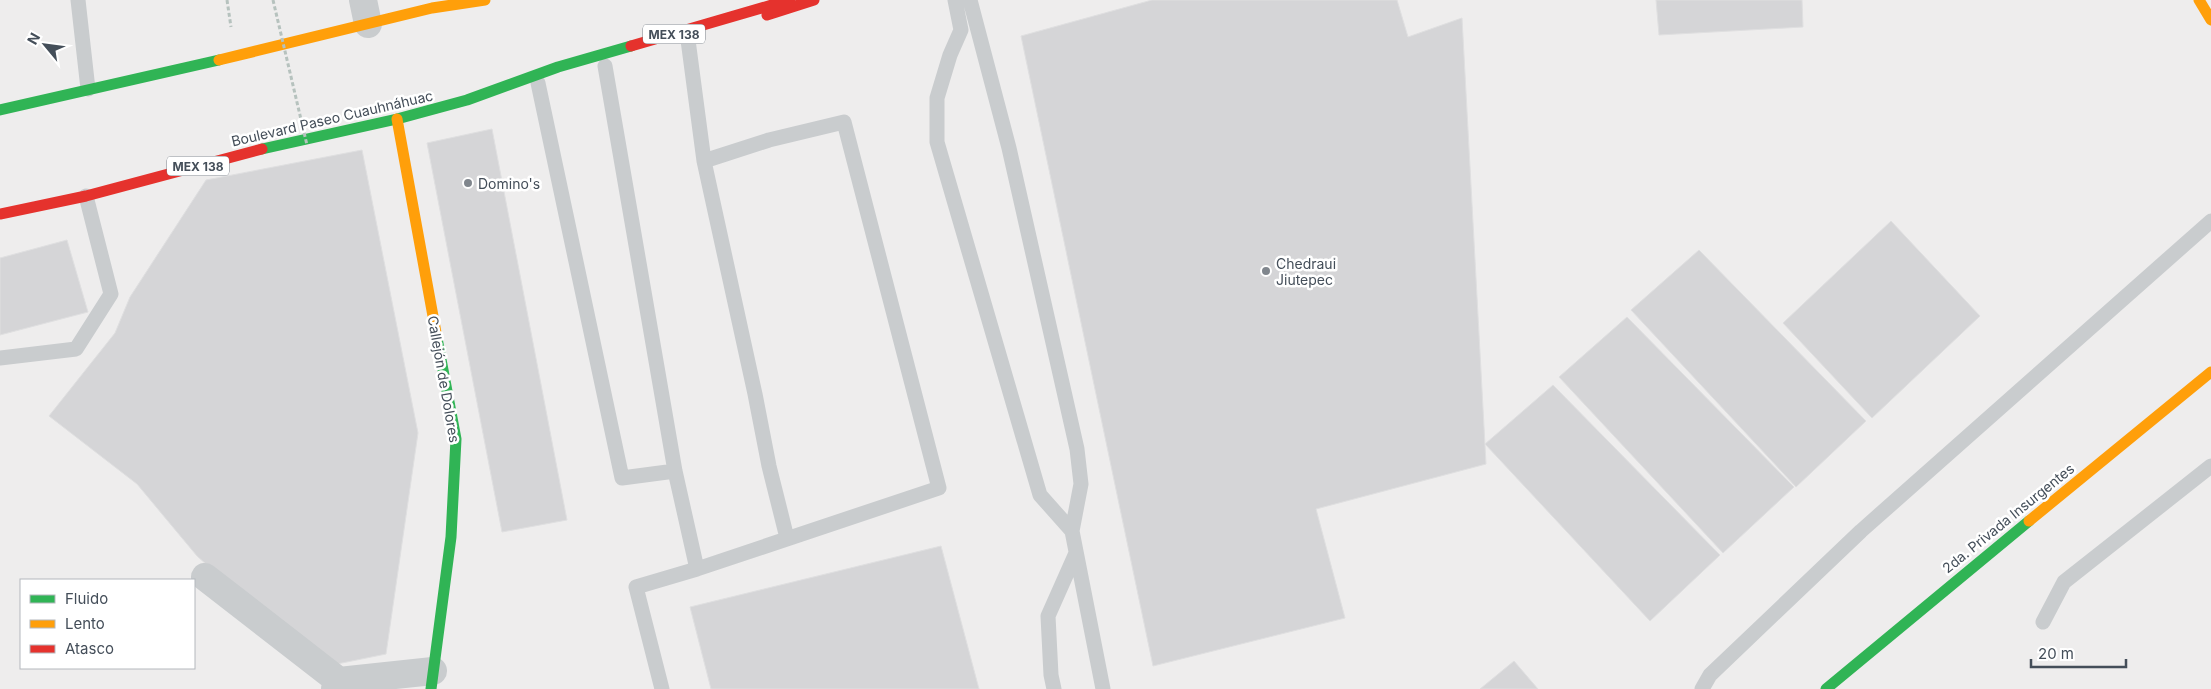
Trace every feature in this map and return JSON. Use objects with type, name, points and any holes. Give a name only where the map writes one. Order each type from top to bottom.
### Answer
[{"type":"street","points":[[432,8],[458,0]]},
{"type":"street","points":[[0,110],[88,89],[366,12],[432,8],[485,0]]},
{"type":"street","name":"Boulevard Paseo Cuauhnáhuac","points":[[467,100],[558,67],[790,0]]},
{"type":"street","name":"Boulevard Paseo Cuauhnáhuac","points":[[0,214],[86,196],[260,149],[396,119],[605,66],[814,0]]},
{"type":"street","points":[[2199,0],[2211,20]]},
{"type":"street","name":"Callejón de Dolores","points":[[205,577],[337,685],[432,680],[452,537],[456,439],[396,119]]},
{"type":"street","name":"2da. Privada Insurgentes","points":[[1826,689],[2211,372]]},
{"type":"lane","points":[[78,0],[88,89]]},
{"type":"lane","points":[[954,0],[961,30],[950,55],[937,98],[937,142],[1040,495],[1072,531]]},
{"type":"lane","points":[[970,0],[1009,148],[1076,449],[1081,484],[1072,531],[1103,689]]},
{"type":"lane","points":[[688,40],[704,161],[769,466],[787,538]]},
{"type":"lane","points":[[605,66],[675,472],[697,569]]},
{"type":"lane","points":[[538,82],[622,478],[675,472]]},
{"type":"lane","points":[[662,689],[636,587],[697,569],[939,488],[844,122],[769,140],[704,161]]},
{"type":"lane","points":[[0,358],[76,349],[111,294],[86,196]]},
{"type":"lane","points":[[1702,689],[1710,675],[1861,531],[2211,222]]},
{"type":"lane","points":[[2042,622],[2064,582],[2211,466]]},
{"type":"lane","points":[[1054,689],[1051,675],[1048,616],[1076,553]]},
{"type":"path","points":[[273,0],[306,145]]},
{"type":"building","points":[[1152,0],[1397,0],[1408,37],[1462,18],[1486,464],[1316,509],[1345,618],[1153,666],[1021,36]]},
{"type":"building","points":[[1656,0],[1802,0],[1803,27],[1659,35]]},
{"type":"building","points":[[492,129],[567,520],[502,532],[427,143]]},
{"type":"building","points":[[362,150],[418,433],[386,654],[332,665],[257,610],[197,556],[137,484],[49,416],[115,333],[130,297],[206,180]]},
{"type":"building","points":[[1891,221],[1980,316],[1872,418],[1783,323]]},
{"type":"building","points":[[67,240],[88,312],[0,335],[0,258]]},
{"type":"building","points":[[1699,250],[1866,421],[1796,487],[1631,310]]},
{"type":"building","points":[[1627,317],[1794,487],[1723,553],[1559,377]]},
{"type":"building","points":[[1553,385],[1720,555],[1650,621],[1485,444]]},
{"type":"building","points":[[941,546],[979,689],[711,689],[690,607]]},
{"type":"building","points":[[1514,661],[1538,689],[1480,689]]},
{"type":"traffic: fast","points":[[262,149],[397,119],[467,100],[558,67],[631,46]]},
{"type":"traffic: fast","points":[[0,110],[219,60]]},
{"type":"traffic: fast","points":[[431,689],[451,537],[456,439],[437,338]]},
{"type":"traffic: fast","points":[[1826,689],[2029,521]]},
{"type":"traffic: slow","points":[[219,60],[432,8],[485,0]]},
{"type":"traffic: slow","points":[[2199,0],[2211,20]]},
{"type":"traffic: slow","points":[[397,119],[437,338]]},
{"type":"traffic: slow","points":[[2029,521],[2211,372]]},
{"type":"traffic: jam","points":[[631,46],[789,0]]},
{"type":"traffic: jam","points":[[767,15],[814,0]]},
{"type":"traffic: jam","points":[[0,214],[86,196],[262,149]]},
{"type":"place","name":"Domino's","points":[[468,183]]},
{"type":"place","name":"Chedraui Jiutepec","points":[[1266,271]]}]
